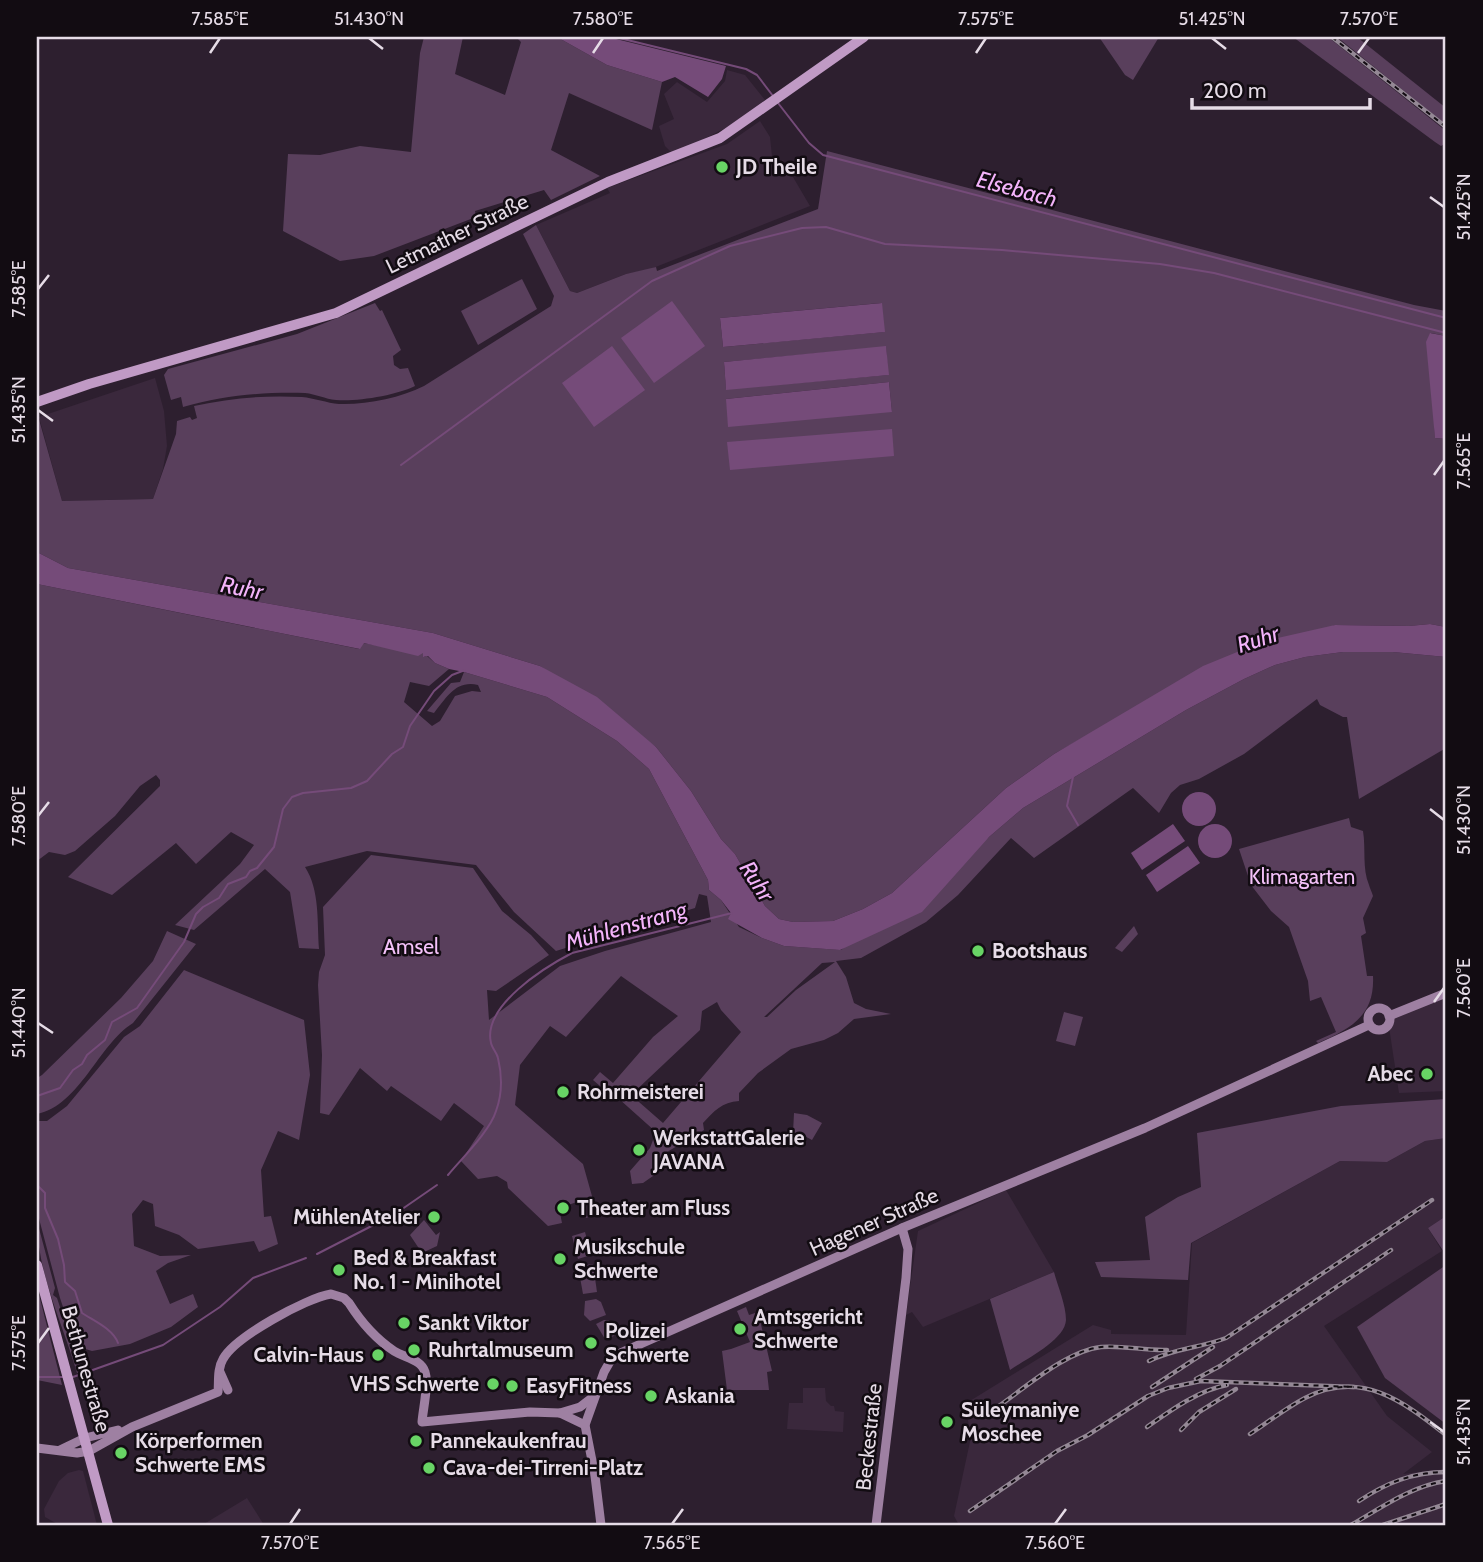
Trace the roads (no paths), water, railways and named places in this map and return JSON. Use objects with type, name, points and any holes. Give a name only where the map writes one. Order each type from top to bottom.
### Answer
[{"type":"main road","name":"Letmather Straße","points":[[37,402],[66,391],[336,313],[608,182],[712,143],[864,37]]},
{"type":"main road","name":"Hagener Straße","points":[[1389,1016],[1446,993]]},
{"type":"main road","name":"Hagener Straße","points":[[1375,1009],[1382,1009],[1389,1016],[1388,1025],[1383,1029],[1374,1029],[1369,1024],[1368,1016],[1375,1009]]},
{"type":"main road","name":"Hagener Straße","points":[[585,1425],[608,1364],[618,1354],[902,1228],[1145,1128],[1369,1024]]},
{"type":"main road","name":"Beckestraße","points":[[876,1525],[907,1268],[908,1249],[902,1228]]},
{"type":"main road","name":"Bethunestraße","points":[[37,1265],[108,1525]]},
{"type":"main road","points":[[37,1448],[77,1454],[89,1451],[132,1427],[223,1391],[219,1370],[227,1353],[272,1319],[331,1294],[344,1298],[379,1339],[397,1353],[416,1361],[424,1369],[426,1377],[422,1422],[489,1415],[560,1413],[580,1406],[595,1395]]},
{"type":"main road","points":[[560,1413],[585,1425],[601,1525]]},
{"type":"main road","points":[[60,1450],[85,1438],[132,1427]]},
{"type":"waterway","name":"Elsebach","points":[[615,37],[746,69],[757,75],[773,96]]},
{"type":"waterway","name":"Elsebach","points":[[778,103],[809,143],[823,155],[1446,318]]},
{"type":"waterway","points":[[401,465],[652,281],[730,246],[802,228],[826,227],[885,244],[1002,250],[1160,264],[1214,273],[1446,333]]},
{"type":"waterway","points":[[37,1096],[60,1088],[87,1055],[105,1040],[112,1022],[137,1008],[184,942],[196,914],[219,898],[228,884],[246,877],[250,871],[257,868],[274,847],[283,809],[292,797],[303,793],[351,788],[367,781],[392,754],[403,747],[410,726],[434,691],[452,675],[465,670]]},
{"type":"waterway","points":[[1073,777],[1067,806],[1078,825]]},
{"type":"waterway","name":"Mühlenstrang","points":[[448,1175],[493,1119],[501,1078],[498,1058],[491,1043],[491,1029],[496,1015],[518,989],[572,953],[732,913]]},
{"type":"waterway","points":[[37,1179],[37,1185],[45,1193],[45,1208],[58,1239],[65,1282],[75,1291],[82,1313],[108,1329],[118,1343]]},
{"type":"waterway","name":"Mühlenstrang","points":[[317,1254],[395,1214],[437,1185]]},
{"type":"waterway","name":"Mühlenstrang","points":[[73,1377],[163,1345],[220,1307],[253,1278],[306,1258]]},
{"type":"waterway","name":"Mühlenstrang","points":[[37,1377],[64,1377]]},
{"type":"railway","points":[[1332,37],[1446,127]]},
{"type":"railway","points":[[1149,1361],[1168,1353],[1226,1338],[1432,1200]]},
{"type":"railway","points":[[1196,1379],[1220,1366],[1391,1250]]},
{"type":"railway","points":[[996,1408],[1060,1363],[1088,1350],[1101,1347],[1167,1350]]},
{"type":"railway","points":[[1152,1387],[1213,1347]]},
{"type":"railway","points":[[970,1511],[1057,1451],[1088,1435],[1148,1396],[1168,1388],[1201,1381],[1354,1387]]},
{"type":"railway","points":[[1147,1427],[1196,1396],[1227,1385]]},
{"type":"railway","points":[[1250,1434],[1305,1398],[1325,1390],[1345,1387],[1363,1388],[1397,1401],[1446,1435]]},
{"type":"railway","points":[[1181,1430],[1199,1412],[1236,1389]]},
{"type":"railway","points":[[1359,1501],[1400,1480],[1422,1474],[1446,1472]]},
{"type":"railway","points":[[1351,1525],[1408,1493],[1446,1481]]},
{"type":"railway","points":[[1383,1525],[1446,1504]]},
{"type":"place","name":"JD Theile","points":[[722,167]]},
{"type":"place","name":"Bootshaus","points":[[978,951]]},
{"type":"place","name":"Abec","points":[[1427,1074]]},
{"type":"place","name":"Rohrmeisterei","points":[[563,1092]]},
{"type":"place","name":"WerkstattGalerie JAVANA","points":[[639,1150]]},
{"type":"place","name":"Theater am Fluss","points":[[563,1208]]},
{"type":"place","name":"MühlenAtelier","points":[[434,1217]]},
{"type":"place","name":"Musikschule Schwerte","points":[[560,1259]]},
{"type":"place","name":"Bed & Breakfast No. 1 - Minihotel","points":[[339,1270]]},
{"type":"place","name":"Sankt Viktor","points":[[404,1323]]},
{"type":"place","name":"Amtsgericht Schwerte","points":[[740,1329]]},
{"type":"place","name":"Polizei Schwerte","points":[[591,1343]]},
{"type":"place","name":"Ruhrtalmuseum","points":[[414,1350]]},
{"type":"place","name":"Calvin-Haus","points":[[378,1355]]},
{"type":"place","name":"VHS Schwerte","points":[[493,1384]]},
{"type":"place","name":"EasyFitness","points":[[512,1386]]},
{"type":"place","name":"Askania","points":[[651,1396]]},
{"type":"place","name":"Süleymaniye Moschee","points":[[947,1422]]},
{"type":"place","name":"Pannekaukenfrau","points":[[416,1441]]},
{"type":"place","name":"Körperformen Schwerte EMS","points":[[121,1453]]},
{"type":"place","name":"Cava-dei-Tirreni-Platz","points":[[429,1468]]},
{"type":"water label","name":"Ruhr","points":[[242,588]]},
{"type":"water label","name":"Ruhr","points":[[1258,639]]},
{"type":"water label","name":"Ruhr","points":[[757,881]]},
{"type":"park label","name":"Klimagarten","points":[[1302,877]]},
{"type":"park label","name":"Amsel","points":[[411,947]]}]
